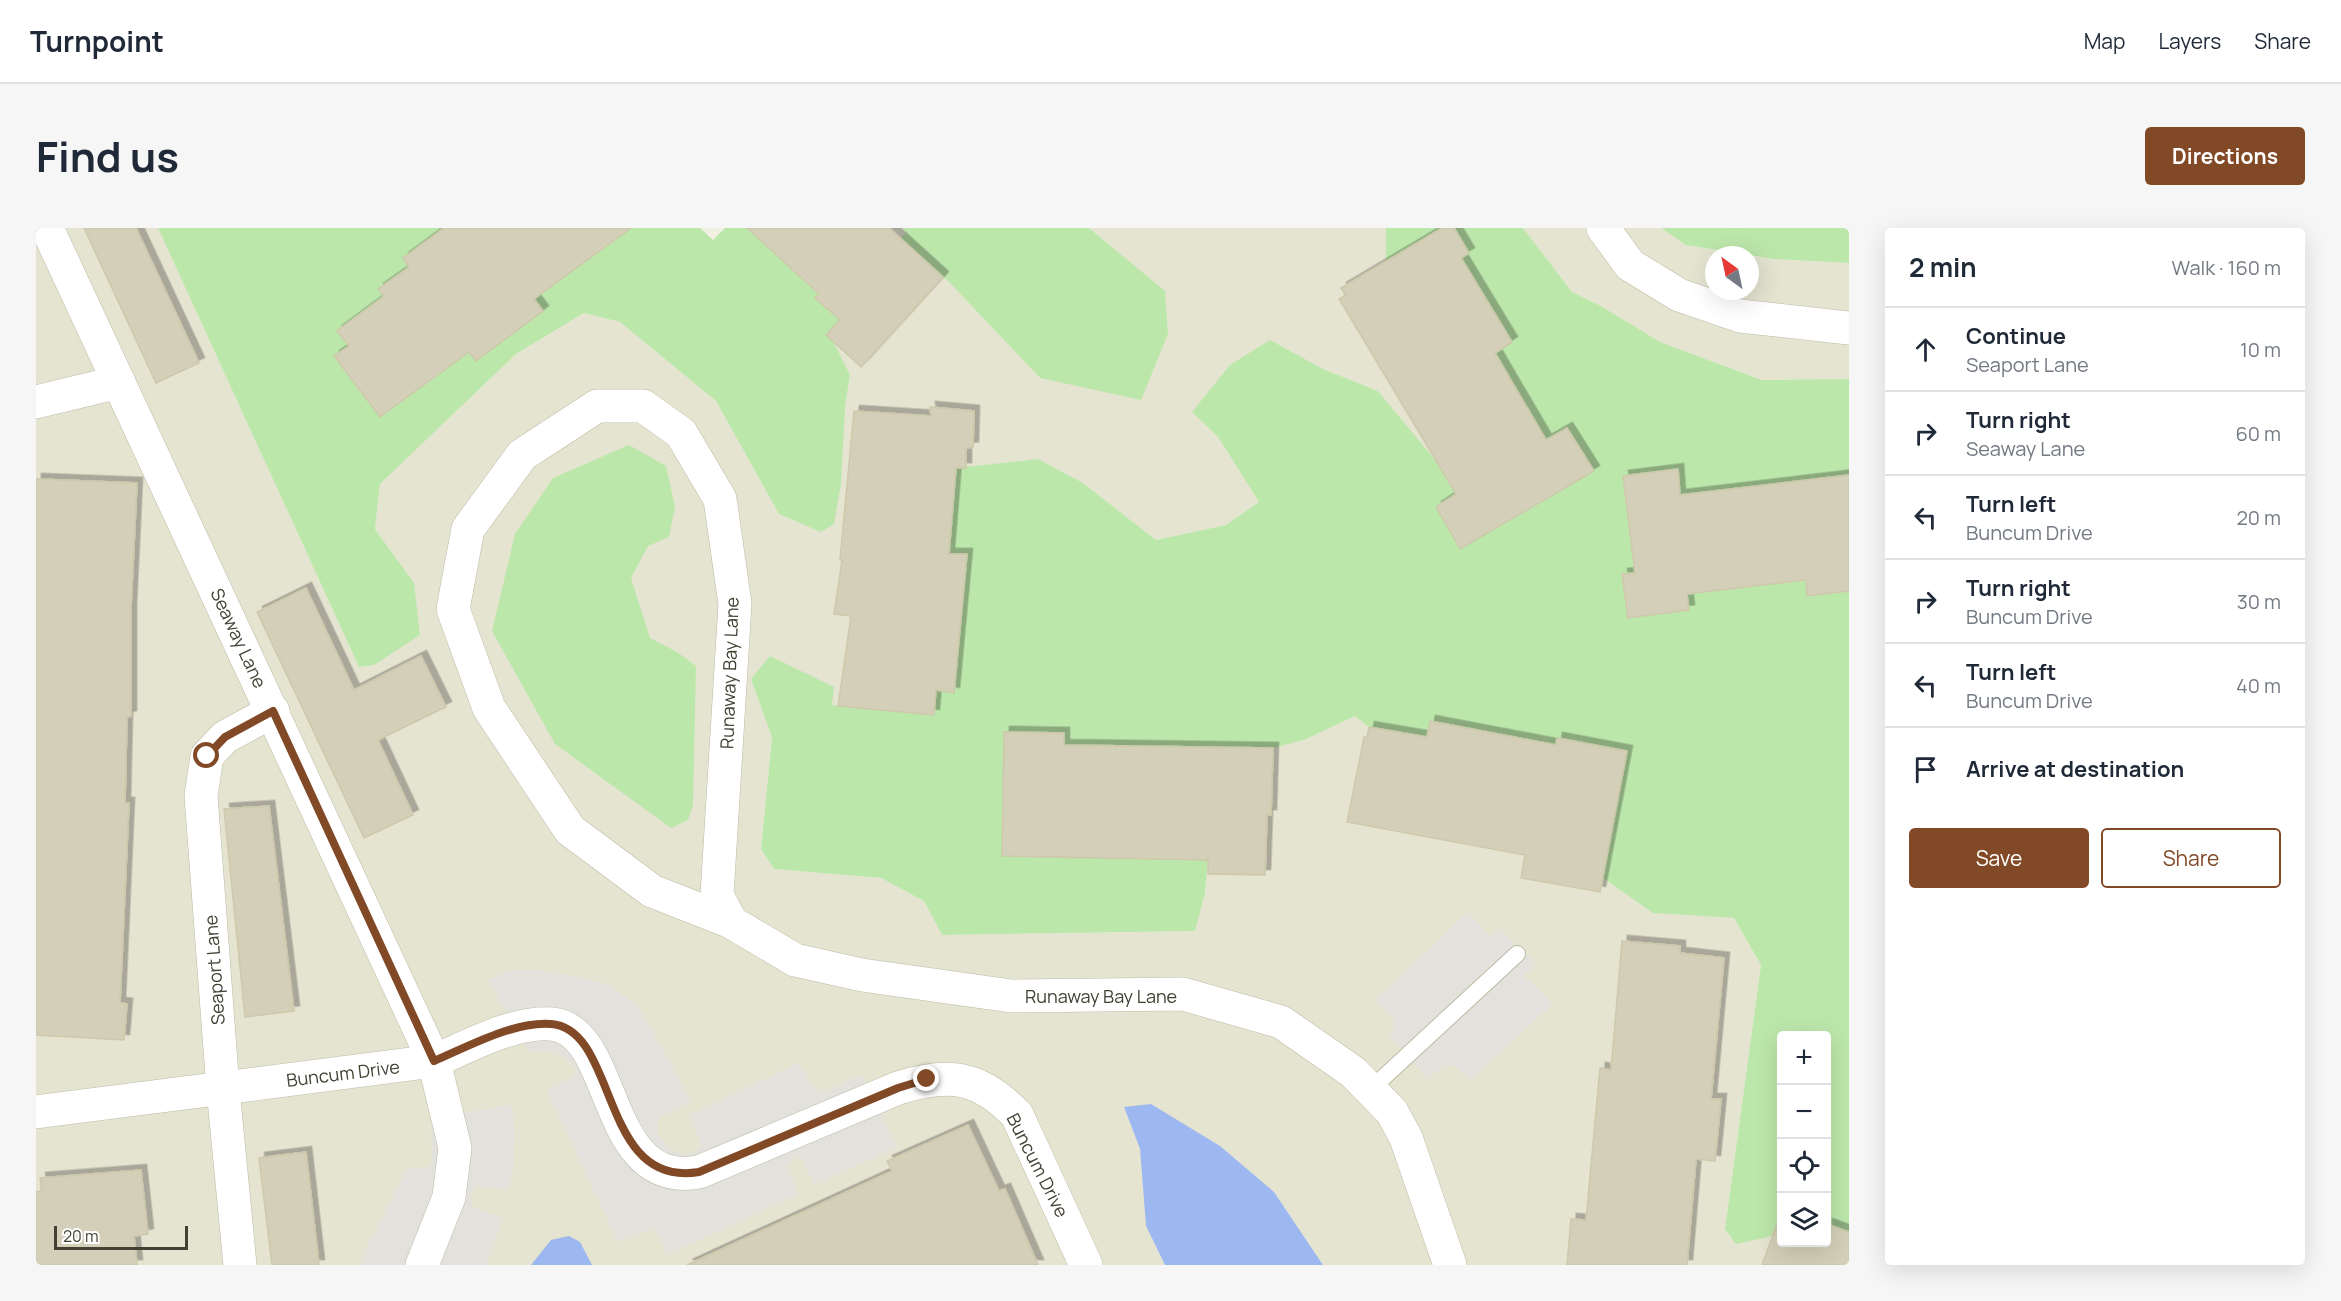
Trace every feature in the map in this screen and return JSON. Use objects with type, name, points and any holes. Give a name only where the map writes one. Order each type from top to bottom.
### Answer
[{"type":"street","name":"Seaway Lane","points":[[47,228],[434,1061],[455,1148],[449,1197],[422,1265]]},
{"type":"street","points":[[1603,228],[1629,265],[1679,295],[1740,316],[1849,328]]},
{"type":"street","points":[[36,402],[119,382]]},
{"type":"street","name":"Runaway Bay Lane","points":[[730,922],[717,895],[735,604],[720,499],[681,433],[642,406],[597,406],[522,455],[468,529],[453,609],[489,708],[570,830],[652,891],[730,922],[795,960],[862,975],[1011,996],[1183,994],[1281,1022],[1353,1072],[1392,1112],[1406,1138],[1450,1265]]},
{"type":"street","name":"Seaport Lane","points":[[240,1265],[223,1089],[201,796],[207,756],[225,737],[273,711]]},
{"type":"street","name":"Buncum Drive","points":[[36,1112],[434,1061],[531,1024],[554,1024],[574,1033],[587,1046],[618,1119],[638,1149],[652,1165],[667,1172],[682,1175],[699,1172],[898,1088],[927,1079],[953,1080],[979,1084],[999,1096],[1017,1115],[1086,1265]]},
{"type":"lane","points":[[1371,1089],[1517,954]]},
{"type":"shaded area","points":[[36,228],[158,228],[359,667],[414,583],[375,529],[380,484],[516,354],[584,313],[620,322],[716,401],[779,514],[845,407],[850,375],[826,335],[816,298],[819,293],[747,228],[902,228],[906,232],[901,238],[949,282],[1040,378],[1165,292],[1089,228],[1386,228],[1386,262],[1442,228],[1454,228],[1469,253],[1448,267],[1487,301],[1512,342],[1495,353],[1546,439],[1567,428],[1594,471],[1460,549],[1436,507],[1436,461],[1378,391],[1323,369],[1192,412],[1218,437],[1259,502],[1226,525],[1156,540],[1083,483],[1038,459],[956,469],[949,553],[967,554],[954,693],[934,715],[832,705],[751,679],[772,737],[761,849],[774,869],[881,878],[924,901],[942,935],[1194,931],[1205,893],[1208,860],[1002,856],[1004,732],[1081,745],[1192,747],[1209,761],[1209,747],[1273,748],[1304,740],[1355,716],[1369,727],[1427,737],[1430,721],[1553,744],[1553,759],[1557,738],[1627,751],[1603,878],[1653,913],[1734,918],[1761,965],[1725,1229],[1772,1236],[1777,1222],[1777,1247],[1831,1247],[1831,1074],[1849,1065],[1849,1265],[1323,1265],[1274,1192],[1124,1108],[1140,1149],[1146,1226],[1165,1265],[36,1265]]},
{"type":"shaded area","points":[[1523,228],[1661,228],[1686,245],[1705,248],[1705,300],[1759,300],[1759,257],[1849,263],[1849,379],[1762,380],[1660,342],[1601,306],[1572,292]]},
{"type":"shaded area","points":[[1468,912],[1490,936],[1499,928],[1536,964],[1524,976],[1553,1004],[1470,1080],[1454,1066],[1444,1066],[1427,1079],[1389,1035],[1394,1027],[1393,1019],[1375,1000]]},
{"type":"shaded area","points":[[536,970],[609,985],[639,1007],[692,1102],[661,1116],[658,1121],[658,1133],[668,1148],[682,1154],[691,1154],[699,1149],[701,1144],[689,1115],[799,1063],[815,1088],[825,1092],[863,1074],[897,1147],[814,1185],[802,1159],[793,1157],[787,1167],[799,1194],[667,1255],[656,1232],[651,1229],[618,1242],[546,1089],[570,1079],[576,1069],[565,1058],[552,1052],[528,1051],[488,980],[508,971]]},
{"type":"shaded area","points":[[511,1104],[515,1130],[513,1171],[508,1190],[477,1186],[473,1189],[470,1198],[472,1207],[503,1218],[486,1265],[361,1265],[367,1247],[407,1169],[429,1167],[432,1162],[431,1120]]},
{"type":"green space","points":[[158,228],[700,228],[713,240],[725,228],[747,228],[843,317],[826,335],[833,341],[850,375],[845,407],[841,484],[834,524],[821,532],[779,514],[716,401],[620,322],[584,313],[516,354],[380,484],[375,529],[414,583],[420,635],[374,665],[359,667]]},
{"type":"green space","points":[[902,228],[1089,228],[1165,291],[1168,334],[1141,400],[1040,378],[949,282],[901,238],[906,232]]},
{"type":"green space","points":[[1386,228],[1442,228],[1386,262]]},
{"type":"green space","points":[[1454,228],[1523,228],[1572,292],[1601,306],[1660,342],[1762,380],[1849,379],[1849,1232],[1831,1225],[1831,1031],[1777,1031],[1777,1223],[1772,1236],[1736,1244],[1725,1229],[1761,965],[1734,918],[1653,913],[1603,878],[1627,751],[1558,738],[1553,760],[1552,744],[1430,722],[1427,737],[1369,727],[1355,716],[1304,740],[1273,748],[1209,747],[1209,762],[1192,747],[1082,745],[1081,757],[1004,733],[1002,855],[1208,859],[1205,893],[1195,931],[942,935],[924,901],[881,878],[774,869],[761,849],[772,737],[751,679],[770,656],[834,687],[832,705],[934,715],[936,690],[954,693],[967,555],[949,554],[956,468],[1038,459],[1083,483],[1156,540],[1226,525],[1259,502],[1218,437],[1192,412],[1230,365],[1270,340],[1323,369],[1378,391],[1436,461],[1450,454],[1470,486],[1436,507],[1460,549],[1594,471],[1567,428],[1546,440],[1495,353],[1512,342],[1487,301],[1447,267]]},
{"type":"green space","points":[[1661,228],[1849,228],[1849,263],[1759,257],[1759,246],[1705,246],[1705,248],[1686,245]]},
{"type":"green space","points":[[629,445],[666,466],[675,507],[669,537],[648,546],[631,578],[650,638],[677,652],[696,666],[693,805],[688,820],[671,828],[555,744],[492,631],[515,534],[553,478]]},
{"type":"water","points":[[1151,1104],[1220,1146],[1274,1192],[1323,1265],[1165,1265],[1146,1226],[1140,1149],[1124,1107]]},
{"type":"water","points":[[569,1236],[580,1242],[592,1265],[531,1265],[551,1240]]},
{"type":"building","points":[[84,228],[136,228],[199,363],[156,383]]},
{"type":"building","points":[[444,228],[631,228],[534,299],[543,311],[476,361],[469,352],[380,417],[334,356],[349,346],[337,331],[384,296],[378,289],[409,267],[403,258]]},
{"type":"building","points":[[747,228],[889,228],[943,277],[861,367],[826,335],[840,320],[815,298],[819,294]]},
{"type":"building","points":[[1442,228],[1454,228],[1469,253],[1461,258],[1512,342],[1495,353],[1546,440],[1567,428],[1594,471],[1460,549],[1436,507],[1456,494],[1339,299],[1346,295],[1341,288]]},
{"type":"building","points":[[930,407],[974,411],[973,447],[966,448],[966,468],[956,468],[949,554],[967,554],[954,693],[936,690],[934,715],[838,706],[851,616],[834,614],[842,560],[840,560],[854,411],[931,416]]},
{"type":"building","points":[[1678,469],[1680,495],[1849,475],[1849,591],[1807,596],[1806,580],[1687,594],[1689,610],[1628,618],[1622,574],[1635,573],[1623,476]]},
{"type":"building","points":[[36,479],[137,483],[131,608],[131,716],[127,717],[125,803],[129,803],[120,1003],[127,1004],[124,1040],[36,1035]]},
{"type":"building","points":[[306,588],[354,690],[421,656],[446,707],[378,740],[413,815],[364,838],[257,612]]},
{"type":"building","points":[[1430,721],[1556,745],[1557,738],[1627,751],[1600,892],[1521,878],[1525,855],[1347,822],[1364,737],[1367,737],[1369,727],[1427,737]]},
{"type":"building","points":[[1004,732],[1064,733],[1064,745],[1273,748],[1271,815],[1267,815],[1265,875],[1208,874],[1208,860],[1002,856]]},
{"type":"building","points":[[269,806],[294,1011],[245,1017],[224,809]]},
{"type":"building","points":[[1622,941],[1680,946],[1680,953],[1724,958],[1711,1099],[1721,1099],[1715,1161],[1696,1159],[1687,1265],[1567,1265],[1571,1219],[1586,1220],[1600,1068],[1611,1070]]},
{"type":"building","points":[[968,1125],[999,1191],[1005,1189],[1038,1265],[687,1265],[892,1171],[887,1161]]},
{"type":"building","points":[[306,1152],[319,1265],[272,1265],[259,1158]]},
{"type":"building","points":[[141,1170],[148,1234],[134,1236],[137,1265],[36,1265],[36,1192],[42,1191],[40,1178]]},
{"type":"building","points":[[1777,1224],[1777,1247],[1831,1247],[1831,1225],[1849,1232],[1849,1265],[1762,1265]]},
{"type":"route","points":[[207,756],[225,737],[273,711],[434,1061],[531,1024],[554,1024],[574,1033],[587,1046],[618,1119],[638,1149],[652,1165],[667,1172],[682,1175],[699,1172],[898,1088],[927,1079]]}]
